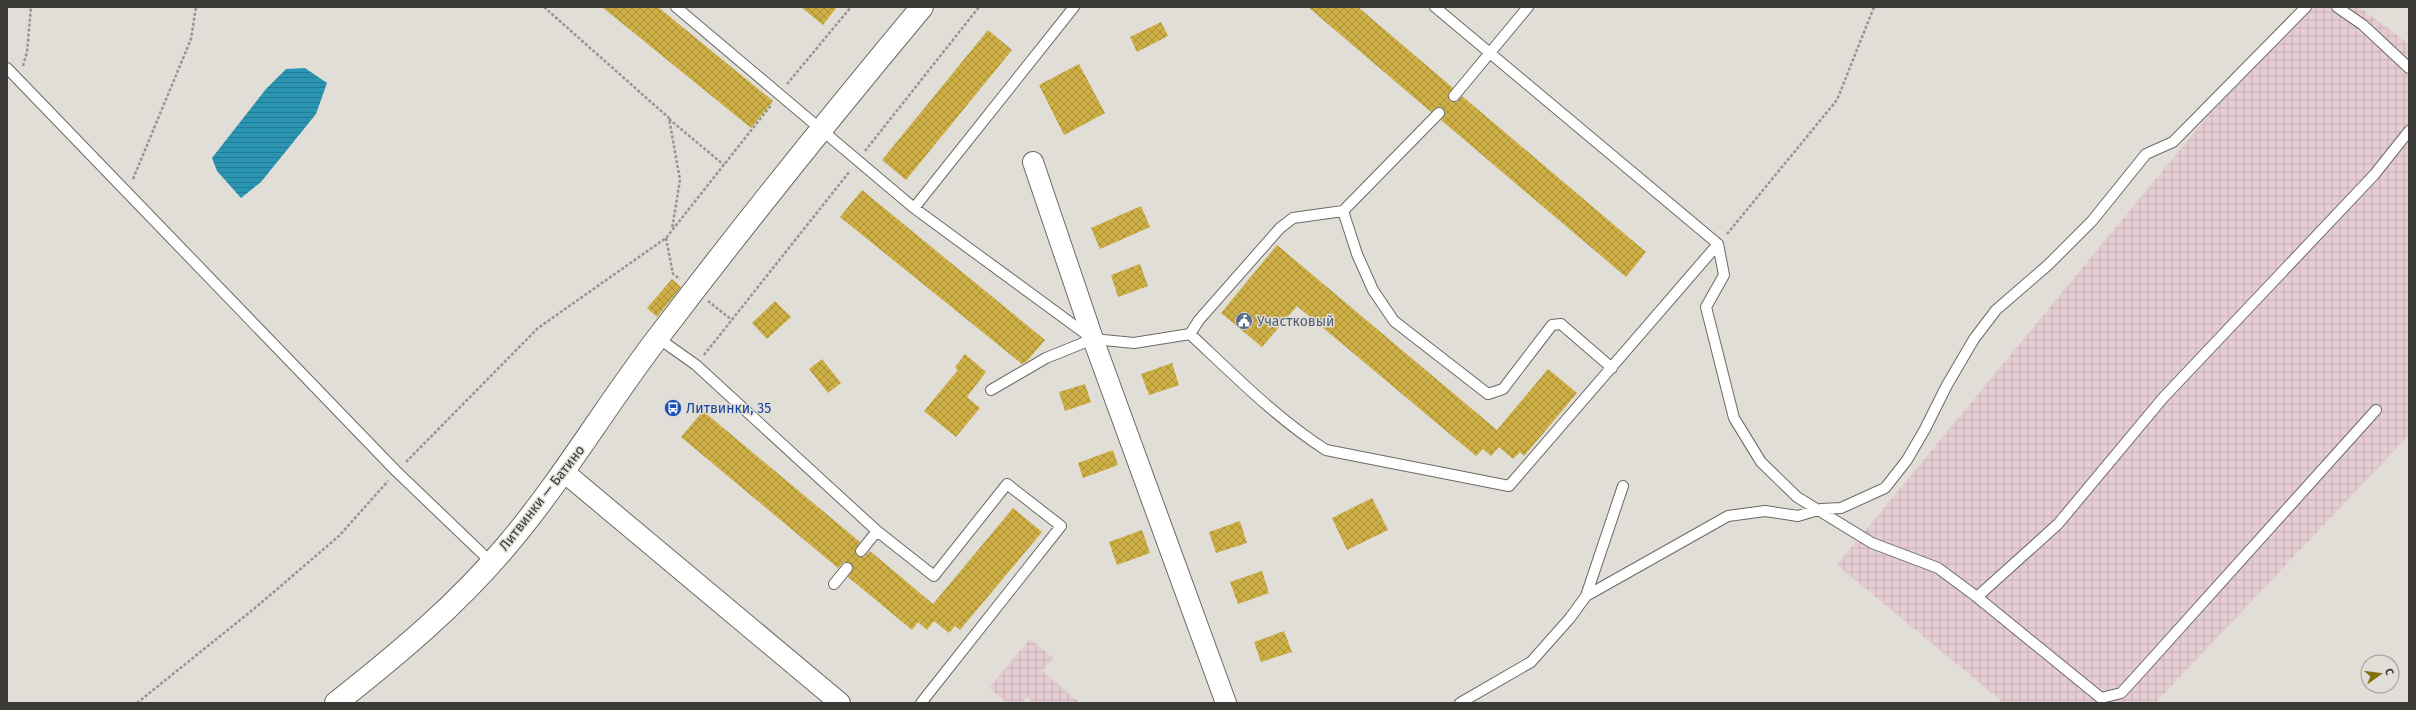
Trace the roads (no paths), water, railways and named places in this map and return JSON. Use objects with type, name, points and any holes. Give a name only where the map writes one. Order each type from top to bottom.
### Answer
[{"type":"street","name":"Литвинки — Батино","points":[[336,703],[418,637],[492,563],[564,472],[658,338],[821,128],[922,7]]},
{"type":"street","points":[[1033,162],[1093,339],[1226,703]]},
{"type":"street","points":[[564,472],[840,703]]},
{"type":"lane","points":[[676,7],[821,128],[857,162],[914,208],[1093,339]]},
{"type":"lane","points":[[914,208],[1074,7]]},
{"type":"lane","points":[[1435,7],[1718,244],[1724,275],[1706,307],[1734,418],[1761,462],[1797,497],[1821,509],[1872,543],[1938,568],[1977,597],[2101,698],[2121,693],[2376,410]]},
{"type":"lane","points":[[1454,96],[1528,7]]},
{"type":"lane","points":[[1586,596],[1728,516],[1765,511],[1798,516],[1821,509],[1841,508],[1885,488],[1907,460],[1925,429],[1947,385],[1974,339],[1996,310],[2048,265],[2092,221],[2146,154],[2173,142],[2306,7]]},
{"type":"lane","points":[[2337,7],[2363,25],[2409,68]]},
{"type":"lane","points":[[7,68],[127,195],[396,471],[492,563]]},
{"type":"lane","points":[[991,390],[1046,358],[1093,339],[1134,343],[1190,334],[1199,320],[1280,228],[1293,218],[1343,211],[1439,114]]},
{"type":"lane","points":[[1977,597],[2058,524],[2163,398],[2374,175],[2409,131]]},
{"type":"lane","points":[[1343,211],[1357,254],[1373,290],[1394,321],[1488,394],[1503,388],[1552,325],[1561,324],[1612,368]]},
{"type":"lane","points":[[1190,334],[1256,395],[1310,440],[1326,450],[1509,486],[1718,244]]},
{"type":"lane","points":[[658,338],[696,365],[877,531],[934,576],[1006,484],[1062,526],[921,703]]},
{"type":"lane","points":[[1460,703],[1531,662],[1570,618],[1586,596],[1623,486]]},
{"type":"lane","points":[[861,551],[877,531]]},
{"type":"lane","points":[[834,584],[847,568]]},
{"type":"water","points":[[305,68],[327,83],[316,114],[261,182],[241,198],[217,171],[212,158],[266,89],[286,69]]},
{"type":"place","name":"Участковый","points":[[1244,321]]},
{"type":"place","name":"Литвинки, 35","points":[[673,408]]}]
